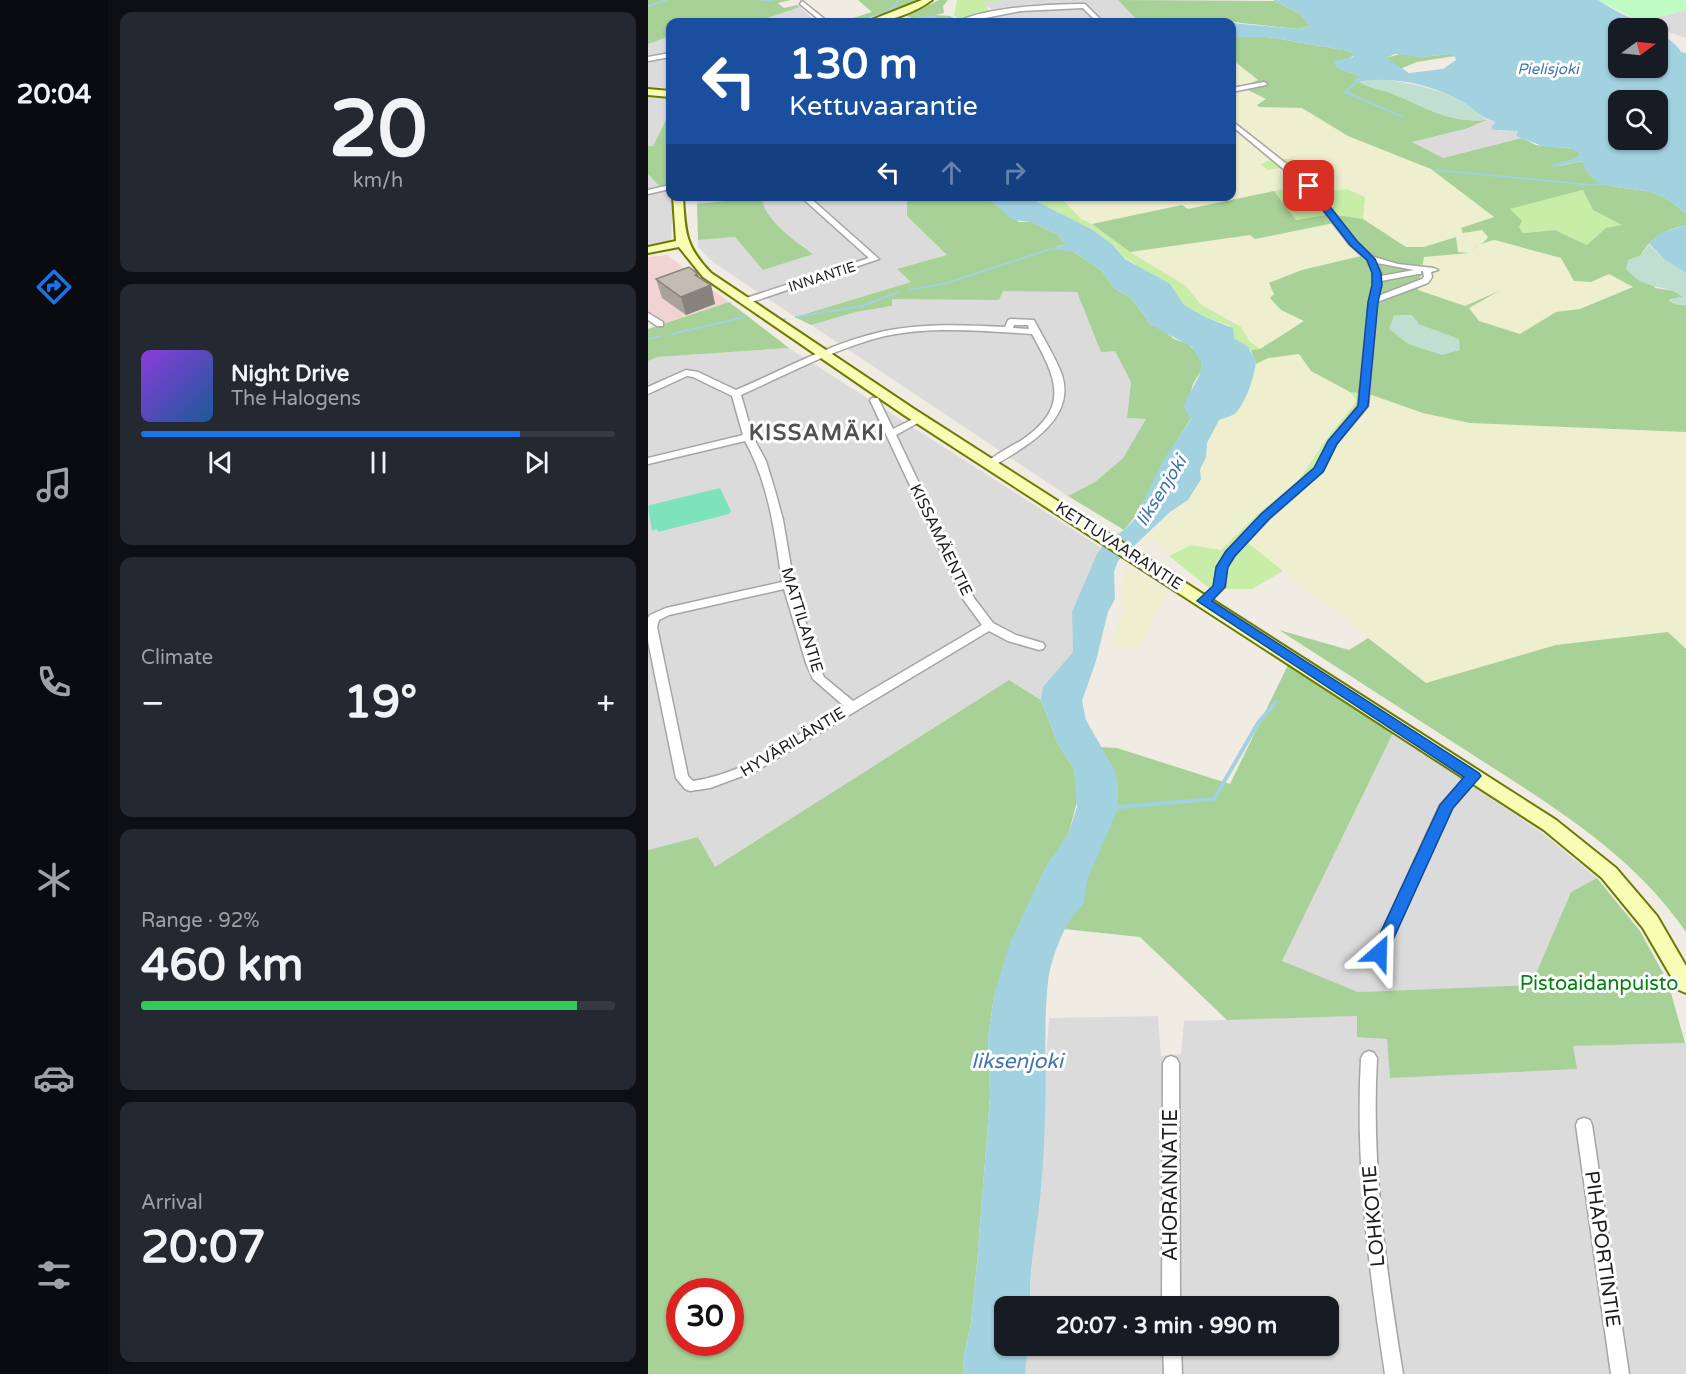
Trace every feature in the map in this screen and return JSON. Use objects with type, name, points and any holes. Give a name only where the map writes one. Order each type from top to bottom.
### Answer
[{"type":"street","points":[[884,18],[928,0]]},
{"type":"street","points":[[802,3],[820,18]]},
{"type":"street","points":[[980,18],[1002,13],[1064,6],[1085,6],[1096,18]]},
{"type":"street","points":[[1002,13],[1009,18]]},
{"type":"street","points":[[648,59],[666,56]]},
{"type":"street","points":[[1236,89],[1264,84]]},
{"type":"street","points":[[648,92],[666,94]]},
{"type":"street","points":[[1203,601],[1219,587],[1222,567],[1230,554],[1265,517],[1319,469],[1332,443],[1363,406],[1376,279],[1375,266],[1371,259],[1353,243],[1309,186],[1236,126]]},
{"type":"street","points":[[648,192],[666,188]]},
{"type":"street","name":"KETTUVAARANTIE","points":[[678,201],[682,243],[691,260],[707,275],[920,419],[1550,825],[1609,873],[1650,922],[1686,984]]},
{"type":"street","name":"INNANTIE","points":[[746,301],[875,259],[810,201]]},
{"type":"street","points":[[648,250],[682,243]]},
{"type":"street","points":[[1371,259],[1398,266],[1434,270],[1376,279]]},
{"type":"street","points":[[1373,302],[1425,281],[1428,277],[1427,271]]},
{"type":"street","points":[[648,316],[660,324]]},
{"type":"street","points":[[648,391],[686,373],[695,374],[736,394],[861,341],[911,330],[1035,332],[1057,377],[1060,389],[1058,401],[1053,415],[1035,436],[991,463]]},
{"type":"street","name":"MATTILANTIE","points":[[736,394],[748,436],[761,461],[776,512],[788,584],[819,679],[852,707]]},
{"type":"street","name":"KISSAMÄENTIE","points":[[875,400],[969,599],[988,626],[1012,638],[1039,646]]},
{"type":"street","points":[[891,434],[920,419]]},
{"type":"street","points":[[648,461],[748,436]]},
{"type":"street","name":"HYVÄRILÄNTIE","points":[[788,584],[666,612],[654,618],[651,627],[682,778],[690,786],[707,786],[736,777],[852,707]]},
{"type":"street","points":[[852,707],[988,626]]},
{"type":"street","points":[[1379,953],[1447,805],[1474,776]]},
{"type":"street","name":"LOHKOTIE","points":[[1369,1058],[1366,1095],[1370,1180],[1379,1280],[1394,1374]]},
{"type":"street","name":"AHORANNATIE","points":[[1171,1063],[1171,1296]]},
{"type":"street","name":"PIHAPORTINTIE","points":[[1584,1125],[1620,1374]]},
{"type":"street","points":[[1172,1356],[1173,1374]]},
{"type":"shaded area","points":[[978,0],[1118,0],[1135,18],[991,18],[995,12]]},
{"type":"shaded area","points":[[800,7],[812,18],[766,18]]},
{"type":"shaded area","points":[[1686,10],[1686,38],[1668,32],[1668,18],[1656,18]]},
{"type":"shaded area","points":[[666,37],[666,88],[648,87],[648,44]]},
{"type":"shaded area","points":[[648,97],[666,99],[666,120],[653,146],[648,146]]},
{"type":"shaded area","points":[[1487,120],[1494,121],[1496,123],[1493,125],[1499,131],[1519,131],[1516,136],[1522,138],[1443,158],[1411,142],[1465,129]]},
{"type":"shaded area","points":[[648,174],[659,186],[666,185],[666,201],[673,201],[671,241],[648,247]]},
{"type":"shaded area","points":[[697,201],[724,201],[697,204]]},
{"type":"shaded area","points":[[762,201],[907,201],[907,216],[947,255],[898,270],[912,282],[795,317],[713,262],[698,247],[698,240],[735,237],[763,269],[812,253],[780,229],[764,210]]},
{"type":"shaded area","points":[[667,255],[729,302],[662,324],[648,313],[648,257]]},
{"type":"shaded area","points":[[1003,291],[1077,292],[1101,351],[1115,350],[1131,382],[1127,418],[1146,419],[1123,458],[1095,482],[1068,496],[811,325],[856,312],[892,306],[891,299]]},
{"type":"shaded area","points":[[789,348],[1100,547],[1081,604],[1075,653],[1041,700],[1009,680],[714,868],[698,837],[648,850],[648,361],[657,357]]},
{"type":"shaded area","points":[[1393,733],[1541,832],[1597,878],[1571,892],[1531,985],[1358,992],[1281,961]]},
{"type":"shaded area","points":[[1158,1016],[1161,1056],[1181,1054],[1184,1021],[1357,1016],[1387,1038],[1390,1077],[1464,1071],[1577,1069],[1572,1046],[1686,1043],[1686,1374],[1025,1374],[1026,1356],[1339,1356],[1339,1296],[1030,1296],[1049,1018]]},
{"type":"green space","points":[[648,0],[791,0],[778,3],[784,8],[797,5],[800,7],[767,18],[666,18],[666,37],[648,44]]},
{"type":"green space","points":[[858,0],[920,0],[868,18],[853,18],[872,12]]},
{"type":"green space","points":[[939,0],[948,0],[943,6],[944,13],[935,15],[953,18],[913,18],[907,16]]},
{"type":"green space","points":[[957,0],[1006,0],[984,2],[989,11],[963,18],[954,15]]},
{"type":"green space","points":[[1118,0],[1275,1],[1300,14],[1311,26],[1297,29],[1236,22],[1236,18],[1135,18]]},
{"type":"green space","points":[[1597,0],[1686,0],[1686,10],[1655,18],[1632,17]]},
{"type":"green space","points":[[1236,37],[1268,37],[1349,51],[1355,55],[1349,58],[1340,69],[1362,78],[1355,80],[1449,117],[1487,120],[1465,129],[1412,142],[1443,158],[1522,138],[1536,145],[1575,149],[1581,154],[1572,160],[1552,165],[1560,166],[1583,161],[1593,178],[1610,186],[1655,193],[1686,214],[1686,225],[1654,238],[1641,255],[1655,288],[1675,291],[1683,297],[1669,300],[1674,304],[1686,305],[1686,432],[1470,423],[1423,413],[1369,394],[1350,392],[1311,371],[1299,354],[1268,358],[1256,364],[1251,350],[1260,349],[1304,321],[1281,310],[1270,298],[1274,294],[1269,283],[1302,270],[1361,256],[1334,223],[1255,239],[1250,235],[1130,252],[1092,224],[1182,205],[1188,209],[1236,201],[1236,199],[1274,191],[1296,220],[1331,214],[1363,219],[1406,247],[1424,247],[1456,237],[1458,252],[1469,253],[1424,257],[1418,290],[1465,306],[1499,291],[1469,308],[1479,321],[1520,334],[1556,312],[1580,309],[1633,287],[1609,274],[1591,282],[1574,281],[1561,258],[1495,240],[1479,245],[1488,237],[1482,230],[1463,233],[1461,228],[1494,217],[1431,169],[1348,136],[1302,108],[1259,107],[1257,105],[1266,99],[1242,87],[1258,80],[1238,64]],"holes":[[[1583,190],[1593,210],[1622,225],[1606,228],[1587,245],[1555,230],[1523,233],[1519,227],[1522,221],[1510,209]]]},
{"type":"green space","points":[[1400,54],[1421,57],[1450,54],[1455,56],[1417,62],[1400,69],[1386,58]]},
{"type":"green space","points":[[1236,60],[1238,66],[1258,82],[1236,87]]},
{"type":"green space","points":[[1377,78],[1422,86],[1443,93],[1467,105],[1487,120],[1449,117],[1358,81]]},
{"type":"green space","points":[[1246,89],[1266,99],[1259,102],[1259,107],[1302,108],[1348,136],[1418,164],[1445,178],[1494,217],[1462,228],[1482,230],[1488,237],[1486,241],[1495,240],[1561,258],[1591,282],[1609,274],[1634,286],[1580,309],[1556,312],[1520,334],[1479,321],[1469,307],[1490,295],[1465,306],[1418,290],[1424,257],[1458,253],[1456,237],[1423,247],[1406,247],[1363,219],[1365,197],[1347,189],[1320,193],[1290,166],[1298,163],[1293,159],[1280,159],[1236,123],[1236,91]]},
{"type":"green space","points":[[666,120],[666,185],[659,186],[648,174],[648,146],[653,146]]},
{"type":"green space","points":[[1236,124],[1280,159],[1293,159],[1298,162],[1290,166],[1320,193],[1347,189],[1365,197],[1363,219],[1331,214],[1296,220],[1274,191],[1302,185],[1281,168],[1268,170],[1260,164],[1271,160],[1236,131]]},
{"type":"green space","points":[[1236,131],[1272,160],[1260,165],[1268,170],[1281,167],[1302,186],[1236,199]]},
{"type":"green space","points":[[1584,190],[1593,210],[1623,225],[1597,236],[1588,245],[1555,230],[1522,233],[1509,209]]},
{"type":"green space","points":[[762,201],[775,222],[813,254],[763,270],[735,237],[698,240],[697,204]]},
{"type":"green space","points":[[907,201],[991,201],[1019,222],[1031,222],[1057,234],[1066,244],[1056,247],[1074,252],[1102,271],[1114,288],[1131,298],[1151,325],[1163,330],[1174,339],[1188,344],[1197,353],[1202,364],[1186,409],[1191,418],[1162,464],[1141,509],[1124,530],[1068,496],[1095,482],[1123,458],[1146,419],[1127,418],[1131,382],[1115,351],[1101,352],[1077,292],[1003,291],[999,300],[892,299],[892,306],[856,312],[811,325],[795,317],[911,282],[897,269],[947,255],[907,216]]},
{"type":"green space","points":[[1036,201],[1064,201],[1081,219],[1186,286],[1200,304],[1241,327],[1250,342],[1260,349],[1251,350],[1234,338],[1229,325],[1207,318],[1184,305],[1093,230]]},
{"type":"green space","points":[[1064,201],[1228,201],[1188,209],[1182,205],[1092,224],[1081,219]]},
{"type":"green space","points":[[1334,223],[1362,256],[1302,270],[1269,283],[1281,310],[1304,321],[1260,349],[1250,342],[1241,327],[1231,319],[1200,304],[1186,286],[1130,252],[1250,235],[1255,239]]},
{"type":"green space","points":[[1649,244],[1664,259],[1686,273],[1686,305],[1674,304],[1669,299],[1682,297],[1676,292],[1641,281],[1626,269],[1628,260],[1641,255]]},
{"type":"green space","points":[[729,302],[789,348],[657,357],[648,361],[648,329]]},
{"type":"green space","points":[[1394,315],[1412,315],[1419,324],[1459,339],[1460,350],[1442,355],[1408,344],[1389,329]]},
{"type":"green space","points":[[1299,354],[1311,371],[1350,392],[1356,399],[1298,481],[1261,511],[1220,551],[1191,545],[1169,556],[1155,542],[1141,542],[1171,512],[1183,505],[1198,484],[1202,461],[1206,457],[1211,434],[1219,420],[1232,416],[1242,402],[1249,389],[1256,364],[1268,358]]},
{"type":"green space","points":[[1350,392],[1369,394],[1368,407],[1341,439],[1326,468],[1271,515],[1247,542],[1283,571],[1252,589],[1210,589],[1169,556],[1191,545],[1221,550],[1261,511],[1298,481],[1325,441],[1355,403],[1356,399]]},
{"type":"green space","points":[[1369,394],[1423,413],[1470,423],[1686,432],[1686,649],[1668,632],[1556,645],[1426,683],[1247,542],[1339,444],[1370,398]]},
{"type":"green space","points":[[720,488],[731,511],[729,514],[658,532],[657,529],[652,531],[648,507],[650,505]]},
{"type":"green space","points":[[1126,566],[1168,591],[1139,649],[1112,646],[1123,607],[1122,589]]},
{"type":"green space","points":[[1279,630],[1349,650],[1368,638],[1426,683],[1556,645],[1668,632],[1686,649],[1686,932],[1641,878],[1615,854],[1559,811]]},
{"type":"green space","name":"Pistoaidanpuisto","points":[[1288,665],[1393,733],[1282,961],[1358,992],[1531,985],[1571,892],[1597,878],[1640,931],[1668,982],[1685,1043],[1573,1046],[1577,1069],[1390,1078],[1387,1039],[1357,1037],[1357,1016],[1227,1020],[1140,937],[1064,929],[1116,804],[1118,786],[1108,779],[1101,747],[1117,748],[1230,784]]},
{"type":"green space","points":[[1009,680],[1041,700],[1058,744],[1074,769],[1078,798],[1069,832],[1041,877],[994,996],[988,1037],[990,1097],[977,1263],[963,1374],[648,1374],[648,850],[698,837],[715,867]]},
{"type":"water","name":"Pielisjoki","points":[[1273,0],[1598,0],[1631,18],[1608,18],[1608,78],[1668,78],[1668,39],[1681,52],[1686,53],[1686,214],[1655,193],[1610,186],[1593,178],[1586,171],[1582,161],[1555,167],[1550,165],[1572,160],[1581,153],[1569,148],[1545,147],[1516,136],[1518,131],[1494,130],[1491,128],[1494,121],[1454,97],[1413,83],[1384,80],[1356,82],[1354,80],[1361,76],[1337,68],[1333,61],[1353,57],[1354,55],[1349,51],[1268,37],[1236,37],[1236,23],[1297,29],[1311,26],[1300,14]],"holes":[[[1395,54],[1421,57],[1450,54],[1456,60],[1443,69],[1409,73],[1386,58]]]},
{"type":"water","name":"Iiksenjoki","points":[[990,201],[1036,201],[1093,230],[1113,245],[1125,259],[1170,284],[1184,305],[1207,318],[1233,328],[1234,338],[1248,347],[1256,361],[1254,374],[1242,405],[1233,415],[1219,420],[1207,443],[1206,457],[1200,470],[1201,479],[1188,500],[1170,512],[1118,561],[1114,572],[1115,599],[1108,612],[1096,661],[1082,701],[1086,720],[1115,771],[1118,785],[1118,809],[1088,878],[1083,905],[1065,929],[1055,951],[1049,973],[1043,1155],[1030,1296],[994,1296],[994,1356],[1027,1356],[1025,1374],[963,1374],[977,1263],[990,1097],[988,1037],[994,996],[1009,945],[1045,868],[1069,832],[1077,807],[1074,769],[1058,744],[1041,700],[1043,687],[1073,652],[1072,612],[1097,554],[1105,542],[1124,530],[1134,520],[1164,459],[1191,418],[1183,406],[1199,376],[1202,364],[1192,347],[1151,325],[1131,298],[1114,288],[1102,271],[1074,252],[1051,249],[1066,244],[1057,234],[1031,222],[1013,220]]},
{"type":"water","points":[[1686,225],[1686,273],[1664,259],[1649,243],[1661,233]]},
{"type":"building","points":[[689,267],[698,274],[695,275],[711,285],[681,297],[656,279]]},
{"type":"waterway","points":[[648,6],[667,0]]},
{"type":"waterway","points":[[762,0],[772,0]]},
{"type":"waterway","points":[[880,15],[895,6],[898,0]]},
{"type":"waterway","points":[[916,18],[936,17]]},
{"type":"waterway","points":[[1358,81],[1345,92],[1403,117]]},
{"type":"waterway","points":[[1436,170],[1591,185],[1606,184]]},
{"type":"waterway","points":[[909,290],[947,283],[1051,249]]},
{"type":"waterway","points":[[796,317],[862,306],[898,292]]},
{"type":"waterway","points":[[756,315],[769,323]]},
{"type":"waterway","points":[[672,334],[744,317]]},
{"type":"waterway","points":[[648,339],[661,336]]},
{"type":"waterway","points":[[1118,807],[1214,799],[1258,723],[1276,702]]},
{"type":"district","name":"KISSAMÄKI","points":[[817,433]]},
{"type":"route","points":[[1309,186],[1357,248],[1371,259],[1377,273],[1363,406],[1332,443],[1319,469],[1265,517],[1225,560],[1219,587],[1203,601],[1474,776],[1447,805],[1379,953]]}]
